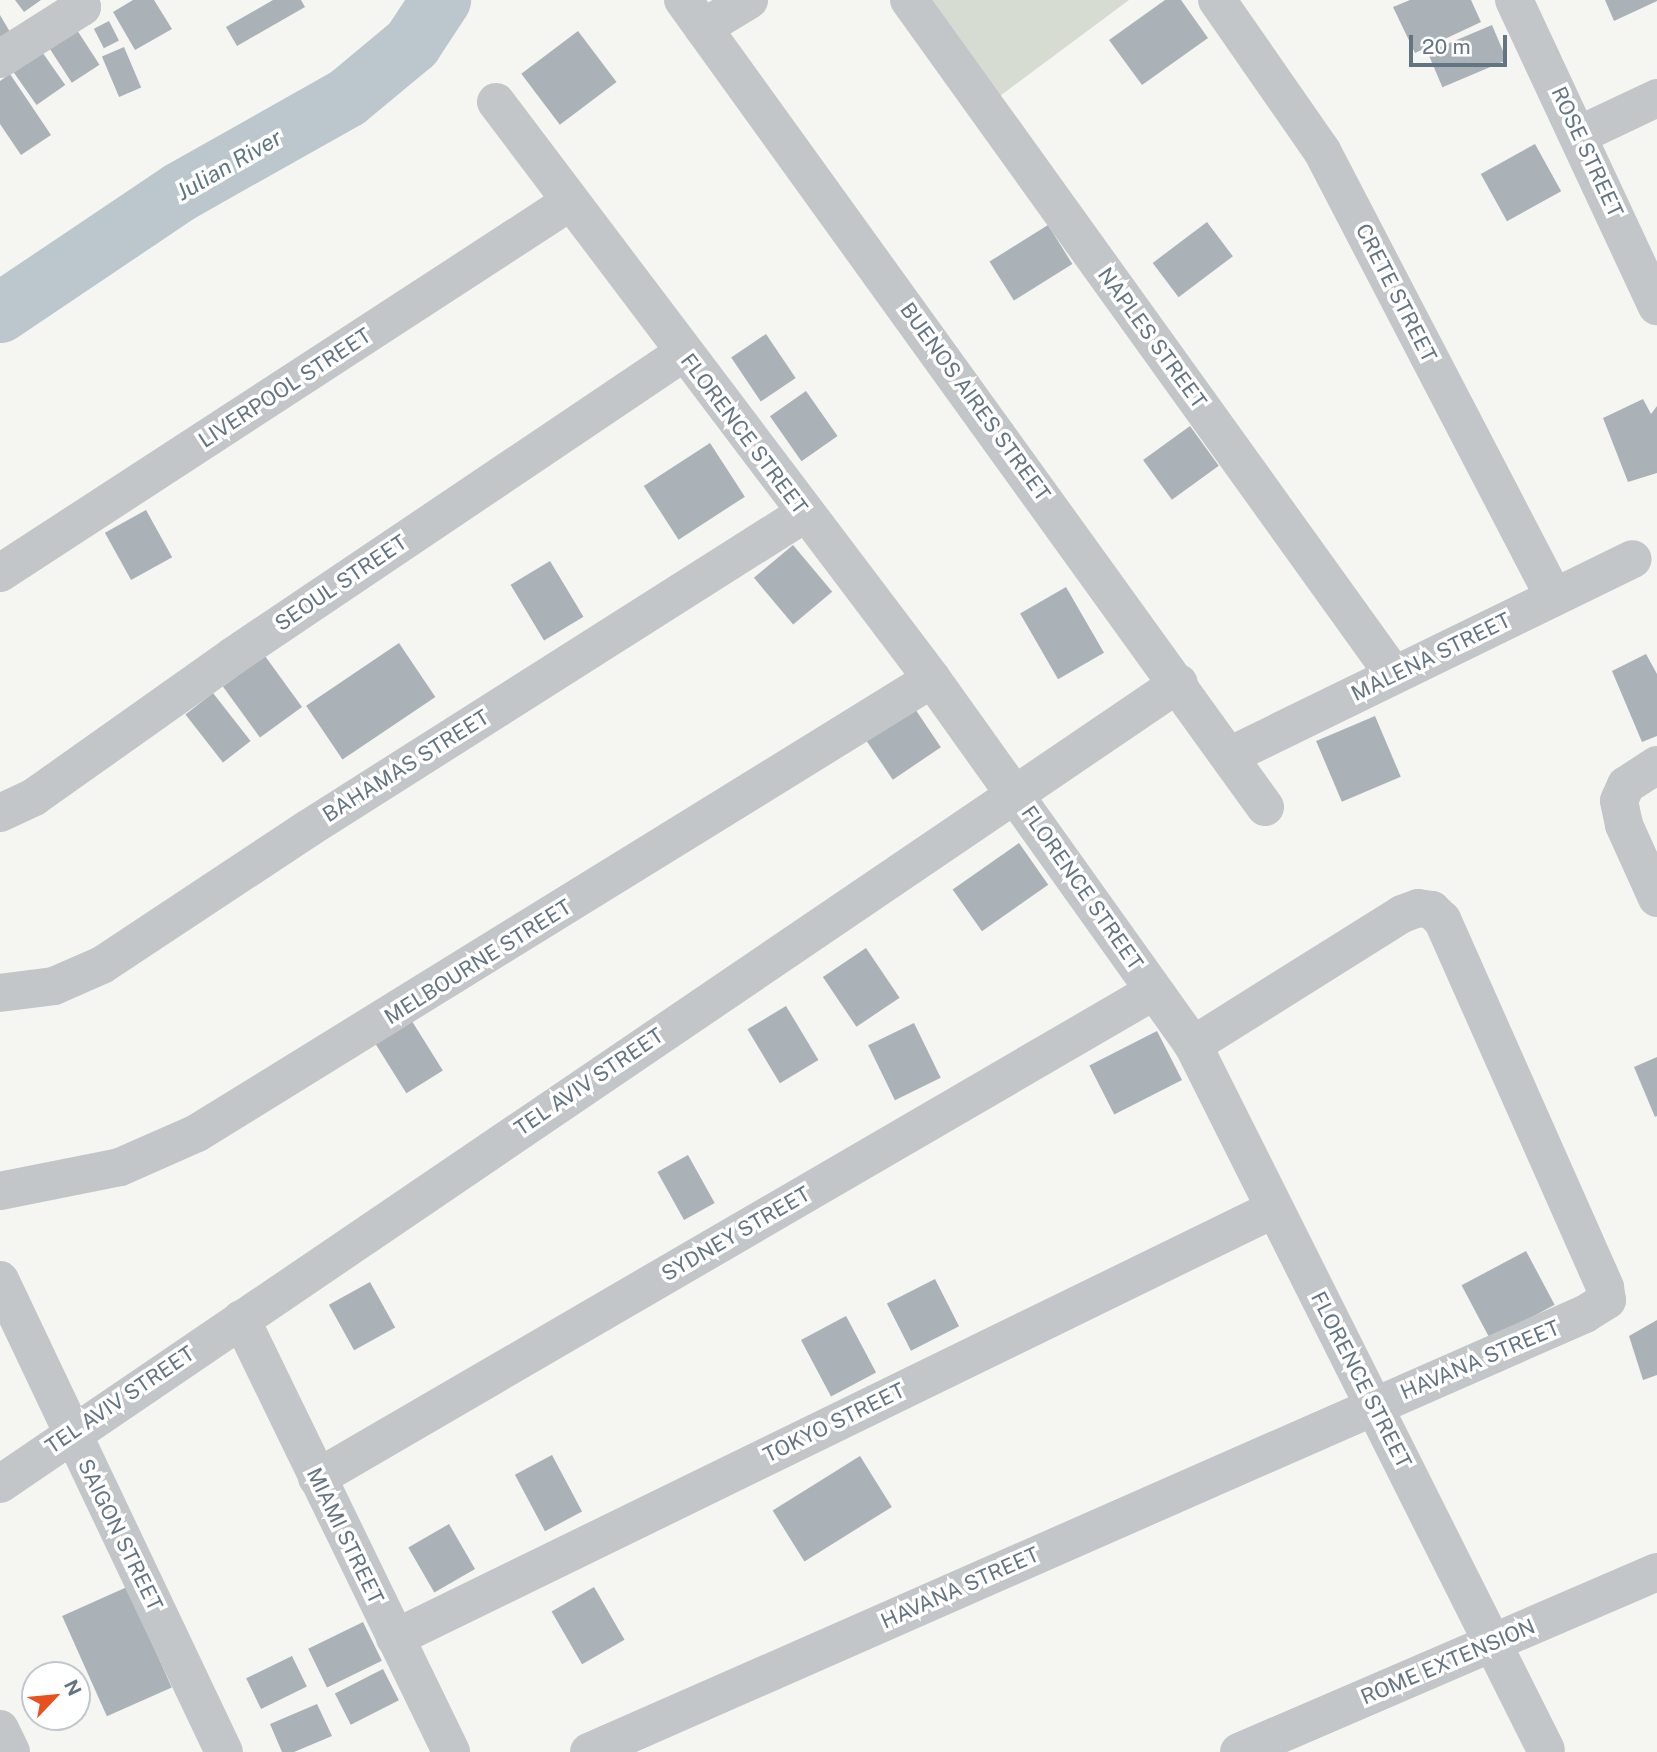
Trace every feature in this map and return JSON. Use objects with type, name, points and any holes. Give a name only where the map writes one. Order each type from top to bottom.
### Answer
[{"type":"street","points":[[0,59],[82,7],[77,0]]},
{"type":"street","points":[[693,14],[748,0]]},
{"type":"street","name":"NAPLES STREET","points":[[909,0],[1394,675]]},
{"type":"street","name":"CRETE STREET","points":[[1217,0],[1322,151],[1554,597]]},
{"type":"street","name":"ROSE STREET","points":[[1514,0],[1581,134],[1657,305]]},
{"type":"street","name":"BUENOS AIRES STREET","points":[[693,14],[1179,683],[1265,807]]},
{"type":"street","points":[[1581,134],[1657,99]]},
{"type":"street","name":"FLORENCE STREET","points":[[496,102],[804,514],[932,679],[1016,793],[1193,1045],[1546,1750]]},
{"type":"street","name":"LIVERPOOL STREET","points":[[0,573],[570,202]]},
{"type":"street","name":"SEOUL STREET","points":[[0,813],[34,797],[233,656],[683,353]]},
{"type":"street","name":"BAHAMAS STREET","points":[[0,993],[54,986],[102,965],[320,820],[804,514]]},
{"type":"street","name":"MALENA STREET","points":[[1230,756],[1633,559]]},
{"type":"street","name":"MELBOURNE STREET","points":[[0,1191],[120,1167],[197,1133],[932,679]]},
{"type":"street","name":"TEL AVIV STREET","points":[[0,1484],[70,1432],[1179,683]]},
{"type":"street","points":[[1657,765],[1626,785],[1619,801],[1624,825],[1657,898]]},
{"type":"street","name":"HAVANA STREET","points":[[589,1752],[1585,1314],[1607,1300],[1605,1287],[1442,919],[1432,911],[1418,908],[1402,914],[1193,1045]]},
{"type":"street","name":"SYDNEY STREET","points":[[317,1478],[1154,991]]},
{"type":"street","name":"TOKYO STREET","points":[[395,1638],[1274,1209]]},
{"type":"street","name":"SAIGON STREET","points":[[0,1280],[224,1752]]},
{"type":"street","name":"MIAMI STREET","points":[[241,1319],[451,1752]]},
{"type":"street","name":"ROME EXTENSION","points":[[1239,1752],[1657,1572]]},
{"type":"street","points":[[0,1729],[11,1752]]},
{"type":"shaded area","points":[[932,0],[1129,0],[1000,96]]},
{"type":"building","points":[[15,0],[41,0],[24,12]]},
{"type":"building","points":[[133,0],[154,0],[172,29],[135,50],[113,12]]},
{"type":"building","points":[[273,0],[301,0],[305,7],[237,46],[226,27]]},
{"type":"building","points":[[1165,0],[1181,0],[1208,38],[1142,85],[1109,40]]},
{"type":"building","points":[[1410,0],[1471,0],[1481,22],[1415,53],[1393,7]]},
{"type":"building","points":[[1605,0],[1657,0],[1657,1],[1614,21]]},
{"type":"building","points":[[0,15],[10,32],[0,38]]},
{"type":"building","points":[[109,21],[119,41],[104,48],[94,29]]},
{"type":"building","points":[[1492,25],[1507,60],[1442,87],[1428,52]]},
{"type":"building","points":[[75,27],[100,65],[72,83],[47,45]]},
{"type":"building","points":[[578,31],[617,82],[560,125],[521,74]]},
{"type":"building","points":[[124,47],[141,88],[119,97],[102,56]]},
{"type":"building","points":[[40,49],[65,85],[37,105],[11,69]]},
{"type":"building","points":[[10,74],[51,135],[21,155],[0,124],[0,81]]},
{"type":"building","points":[[1535,144],[1561,191],[1507,221],[1481,174]]},
{"type":"building","points":[[1207,222],[1233,256],[1179,297],[1153,263]]},
{"type":"building","points":[[1048,225],[1072,264],[1014,301],[989,262]]},
{"type":"building","points":[[766,334],[796,378],[761,401],[731,357]]},
{"type":"building","points":[[806,391],[838,436],[802,461],[770,416]]},
{"type":"building","points":[[1643,399],[1651,414],[1657,406],[1657,473],[1628,482],[1603,418]]},
{"type":"building","points":[[1190,426],[1219,466],[1172,500],[1143,460]]},
{"type":"building","points":[[710,443],[745,497],[679,540],[644,486]]},
{"type":"building","points":[[146,510],[172,557],[131,580],[105,533]]},
{"type":"building","points":[[793,545],[832,592],[793,625],[754,578]]},
{"type":"building","points":[[550,561],[583,617],[544,640],[511,585]]},
{"type":"building","points":[[1066,587],[1104,653],[1058,679],[1020,614]]},
{"type":"building","points":[[399,643],[435,697],[342,760],[306,706]]},
{"type":"building","points":[[1646,654],[1657,674],[1657,736],[1642,742],[1612,671]]},
{"type":"building","points":[[265,656],[302,707],[260,738],[223,687]]},
{"type":"building","points":[[213,693],[251,741],[223,763],[185,715]]},
{"type":"building","points":[[909,700],[941,747],[893,780],[861,732]]},
{"type":"building","points":[[1375,716],[1401,777],[1342,802],[1316,741]]},
{"type":"building","points":[[1019,843],[1048,885],[982,931],[953,889]]},
{"type":"building","points":[[866,948],[900,998],[856,1027],[823,977]]},
{"type":"building","points":[[786,1006],[818,1060],[780,1083],[747,1029]]},
{"type":"building","points":[[410,1018],[443,1071],[406,1093],[374,1041]]},
{"type":"building","points":[[914,1023],[941,1078],[895,1100],[868,1045]]},
{"type":"building","points":[[1157,1031],[1182,1080],[1114,1115],[1089,1066]]},
{"type":"building","points":[[1657,1057],[1657,1116],[1655,1117],[1634,1067]]},
{"type":"building","points":[[688,1155],[715,1203],[684,1220],[657,1172]]},
{"type":"building","points":[[1526,1251],[1555,1305],[1490,1339],[1462,1285]]},
{"type":"building","points":[[935,1279],[959,1326],[911,1351],[887,1304]]},
{"type":"building","points":[[370,1282],[395,1327],[354,1350],[329,1305]]},
{"type":"building","points":[[846,1316],[876,1373],[831,1396],[801,1340]]},
{"type":"building","points":[[1657,1320],[1657,1375],[1643,1380],[1629,1336]]},
{"type":"building","points":[[552,1455],[582,1512],[545,1531],[515,1475]]},
{"type":"building","points":[[860,1456],[892,1507],[804,1561],[773,1511]]},
{"type":"building","points":[[449,1524],[475,1569],[434,1593],[408,1548]]},
{"type":"building","points":[[127,1587],[172,1687],[107,1716],[91,1681],[91,1661],[82,1661],[62,1616]]},
{"type":"building","points":[[594,1587],[624,1640],[582,1664],[552,1612]]},
{"type":"building","points":[[363,1622],[382,1661],[327,1687],[308,1649]]},
{"type":"building","points":[[292,1656],[307,1687],[261,1709],[246,1678]]},
{"type":"building","points":[[383,1669],[399,1700],[351,1725],[335,1694]]},
{"type":"building","points":[[317,1704],[332,1736],[294,1752],[282,1752],[270,1724]]},
{"type":"waterway","name":"Julian River","points":[[0,313],[180,192],[347,98],[412,44],[441,0]]}]
